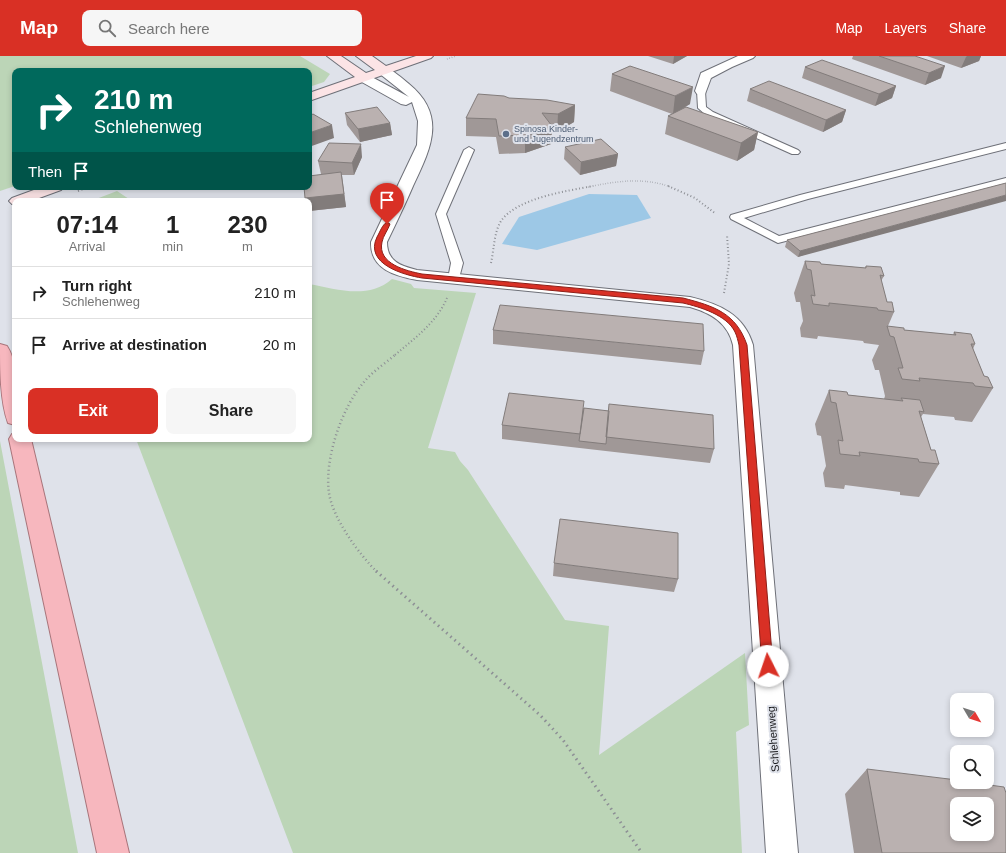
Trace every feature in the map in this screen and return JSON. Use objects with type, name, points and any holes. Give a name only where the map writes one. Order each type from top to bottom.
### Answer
[{"type":"highway","points":[[0,350],[12,404]]},
{"type":"highway","points":[[21,442],[113,853]]},
{"type":"main road","points":[[333,56],[351,67],[364,78]]},
{"type":"main road","points":[[362,56],[369,59],[384,71]]},
{"type":"main road","points":[[312,96],[427,56]]},
{"type":"main road","points":[[25,198],[47,190]]},
{"type":"main road","points":[[0,207],[12,202]]},
{"type":"street","points":[[701,91],[704,76],[728,64],[749,56]]},
{"type":"street","name":"Schlehenweg","points":[[384,71],[414,95],[419,103],[427,130],[425,145],[379,242],[378,252],[387,264],[400,271],[417,275],[683,300],[702,305],[719,313],[736,328],[743,345],[782,853]]},
{"type":"street","points":[[364,78],[410,103],[418,110],[425,122]]},
{"type":"lane","points":[[701,91],[702,108],[710,114],[795,152]]},
{"type":"lane","points":[[735,217],[812,195],[1006,146]]},
{"type":"lane","points":[[454,279],[457,263],[441,214],[469,150]]},
{"type":"lane","points":[[735,217],[778,240],[1006,181]]},
{"type":"path","points":[[487,282],[501,221],[508,212],[520,205],[536,199],[624,180],[638,179],[669,185],[681,190],[707,206],[723,219],[730,247],[728,279],[719,313]]},
{"type":"path","points":[[723,219],[735,217]]},
{"type":"path","points":[[454,279],[446,303],[431,322],[364,383],[348,406],[337,433],[331,457],[329,494],[344,531],[354,546],[376,571],[540,715],[563,740],[642,853]]},
{"type":"green space","points":[[0,56],[300,56],[330,74],[324,82],[312,86],[312,68],[12,68],[12,187],[0,191]]},
{"type":"green space","points":[[117,191],[128,198],[99,198]]},
{"type":"green space","points":[[392,279],[411,284],[414,288],[476,293],[428,448],[455,452],[565,620],[609,626],[599,755],[745,653],[749,725],[736,732],[742,853],[293,853],[137,442],[312,442],[312,285],[352,291],[373,289]]},
{"type":"green space","points":[[0,441],[78,853],[0,853]]},
{"type":"water","points":[[589,194],[637,195],[651,218],[537,250],[502,244],[519,217]]},
{"type":"building","points":[[879,56],[915,56],[945,66],[929,73]]},
{"type":"building","points":[[822,60],[896,86],[879,94],[805,67]]},
{"type":"building","points":[[630,66],[693,87],[675,96],[612,74]]},
{"type":"building","points":[[769,81],[846,110],[826,120],[750,89]]},
{"type":"building","points":[[478,94],[504,96],[509,98],[547,100],[575,105],[558,114],[542,113],[552,126],[525,135],[499,136],[496,119],[466,118]]},
{"type":"building","points":[[377,107],[390,123],[358,129],[345,113]]},
{"type":"building","points":[[686,107],[758,132],[741,143],[668,116]]},
{"type":"building","points":[[313,114],[332,125],[312,132]]},
{"type":"building","points":[[601,139],[618,154],[581,162],[565,147]]},
{"type":"building","points":[[329,143],[361,144],[352,163],[318,161]]},
{"type":"building","points":[[341,172],[344,194],[305,198],[304,190],[312,190],[312,176]]},
{"type":"building","points":[[1006,183],[1006,195],[800,251],[787,240]]},
{"type":"building","points":[[805,261],[866,268],[866,266],[881,267],[884,276],[880,275],[887,302],[892,302],[894,312],[878,310],[877,308],[829,303],[829,306],[813,304],[811,295],[815,296],[811,270],[807,269]]},
{"type":"building","points":[[500,305],[703,324],[704,351],[493,330]]},
{"type":"building","points":[[887,326],[904,328],[904,330],[956,335],[954,332],[971,334],[975,344],[971,344],[984,376],[988,377],[993,388],[975,386],[973,383],[919,378],[920,381],[902,379],[898,368],[903,368],[894,337],[890,336]]},
{"type":"building","points":[[829,390],[847,392],[848,395],[903,401],[901,398],[920,400],[924,412],[919,411],[931,450],[935,450],[939,464],[919,462],[918,459],[859,452],[860,456],[840,454],[838,440],[843,441],[836,403],[831,402]]},
{"type":"building","points":[[509,393],[584,401],[580,434],[502,425]]},
{"type":"building","points":[[609,404],[713,415],[714,449],[606,437]]},
{"type":"building","points":[[584,408],[609,411],[606,444],[579,441]]},
{"type":"building","points":[[560,519],[678,533],[678,579],[554,563]]},
{"type":"building","points":[[867,769],[950,779],[950,789],[994,789],[994,786],[1004,787],[1006,793],[1006,853],[882,853]]},
{"type":"place","name":"Spinosa Kinder- und Jugendzentrum","points":[[506,134]]},
{"type":"route","points":[[387,224],[379,242],[378,252],[387,264],[405,273],[422,276],[683,300],[714,310],[733,324],[743,340],[768,666]]}]
